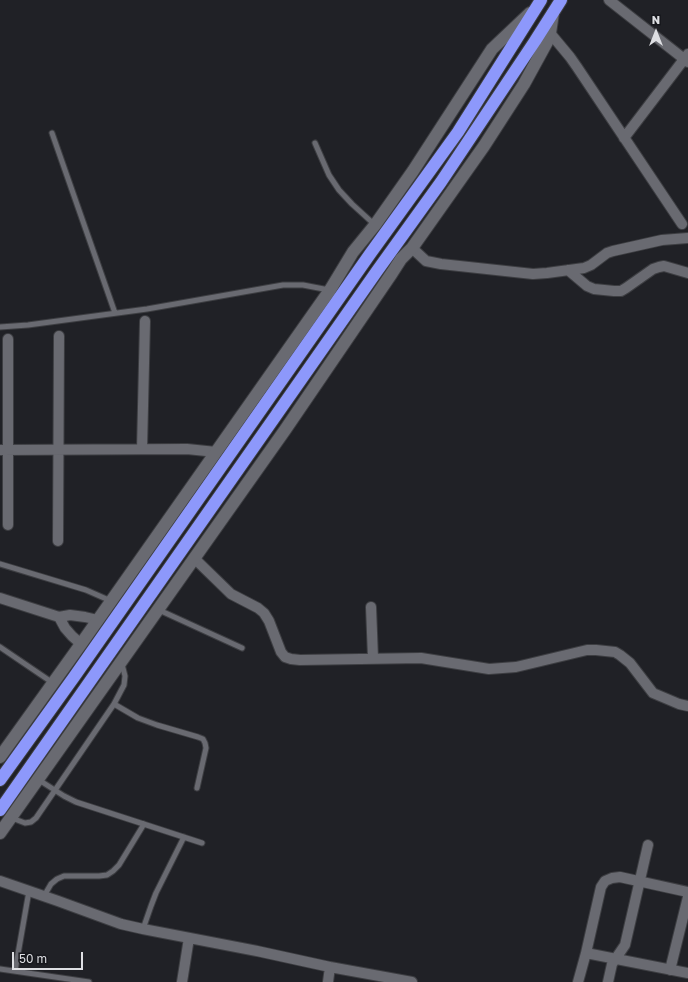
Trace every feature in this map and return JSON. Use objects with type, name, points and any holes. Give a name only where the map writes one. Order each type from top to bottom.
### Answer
[{"type":"highway","points":[[0,810],[377,270],[441,182],[561,0]]},
{"type":"highway","points":[[0,780],[74,677],[370,254],[458,132],[540,3]]},
{"type":"street","points":[[609,0],[687,58],[624,138]]},
{"type":"street","points":[[0,757],[330,290],[353,252],[375,225],[413,171],[492,49],[540,3]]},
{"type":"street","points":[[0,833],[284,430],[392,273],[412,248],[484,146],[524,84],[547,42],[553,13]]},
{"type":"street","points":[[550,33],[570,58],[682,224]]},
{"type":"street","points":[[412,248],[426,261],[533,274],[584,268],[591,265],[607,253],[662,240],[688,238]]},
{"type":"street","points":[[568,270],[587,286],[594,289],[614,291],[621,291],[653,269],[659,267],[664,266],[688,273]]},
{"type":"street","points":[[142,449],[145,321]]},
{"type":"street","points":[[58,541],[59,336]]},
{"type":"street","points":[[8,340],[4,450],[8,525]]},
{"type":"street","points":[[4,450],[187,449],[216,452]]},
{"type":"street","points":[[194,558],[231,594],[258,608],[264,613],[269,621],[281,652],[285,657],[291,659],[421,658],[489,669],[516,667],[587,650],[615,652],[633,667],[654,693],[678,704],[688,706]]},
{"type":"street","points":[[0,598],[59,617],[78,616],[98,620]]},
{"type":"street","points":[[371,607],[373,658]]},
{"type":"street","points":[[59,617],[65,628],[81,644]]},
{"type":"street","points":[[608,982],[614,959],[625,945],[648,845]]},
{"type":"street","points":[[578,982],[586,953],[600,887],[605,881],[620,877],[688,892]]},
{"type":"street","points":[[0,882],[44,896],[121,924],[257,951],[376,979],[412,982]]},
{"type":"street","points":[[670,970],[688,897]]},
{"type":"street","points":[[182,982],[189,938]]},
{"type":"street","points":[[586,953],[670,970],[684,976]]},
{"type":"street","points":[[328,982],[330,967]]},
{"type":"lane","points":[[52,133],[115,313]]},
{"type":"lane","points":[[315,143],[329,175],[339,190],[375,225]]},
{"type":"lane","points":[[0,327],[28,325],[115,313],[283,285],[303,285],[330,290]]},
{"type":"lane","points":[[0,564],[86,590],[111,601]]},
{"type":"lane","points":[[158,610],[242,648]]},
{"type":"lane","points":[[0,647],[53,683]]},
{"type":"lane","points":[[11,818],[25,823],[31,822],[36,818],[114,704],[124,684],[125,676],[121,662]]},
{"type":"lane","points":[[114,704],[138,718],[203,739],[206,748],[197,788]]},
{"type":"lane","points":[[38,779],[76,802],[202,843]]},
{"type":"lane","points":[[44,896],[51,884],[64,876],[99,876],[106,875],[113,871],[119,865],[144,824]]},
{"type":"lane","points":[[143,929],[150,906],[184,837]]},
{"type":"lane","points":[[16,971],[29,891]]},
{"type":"lane","points":[[0,969],[89,982]]}]
